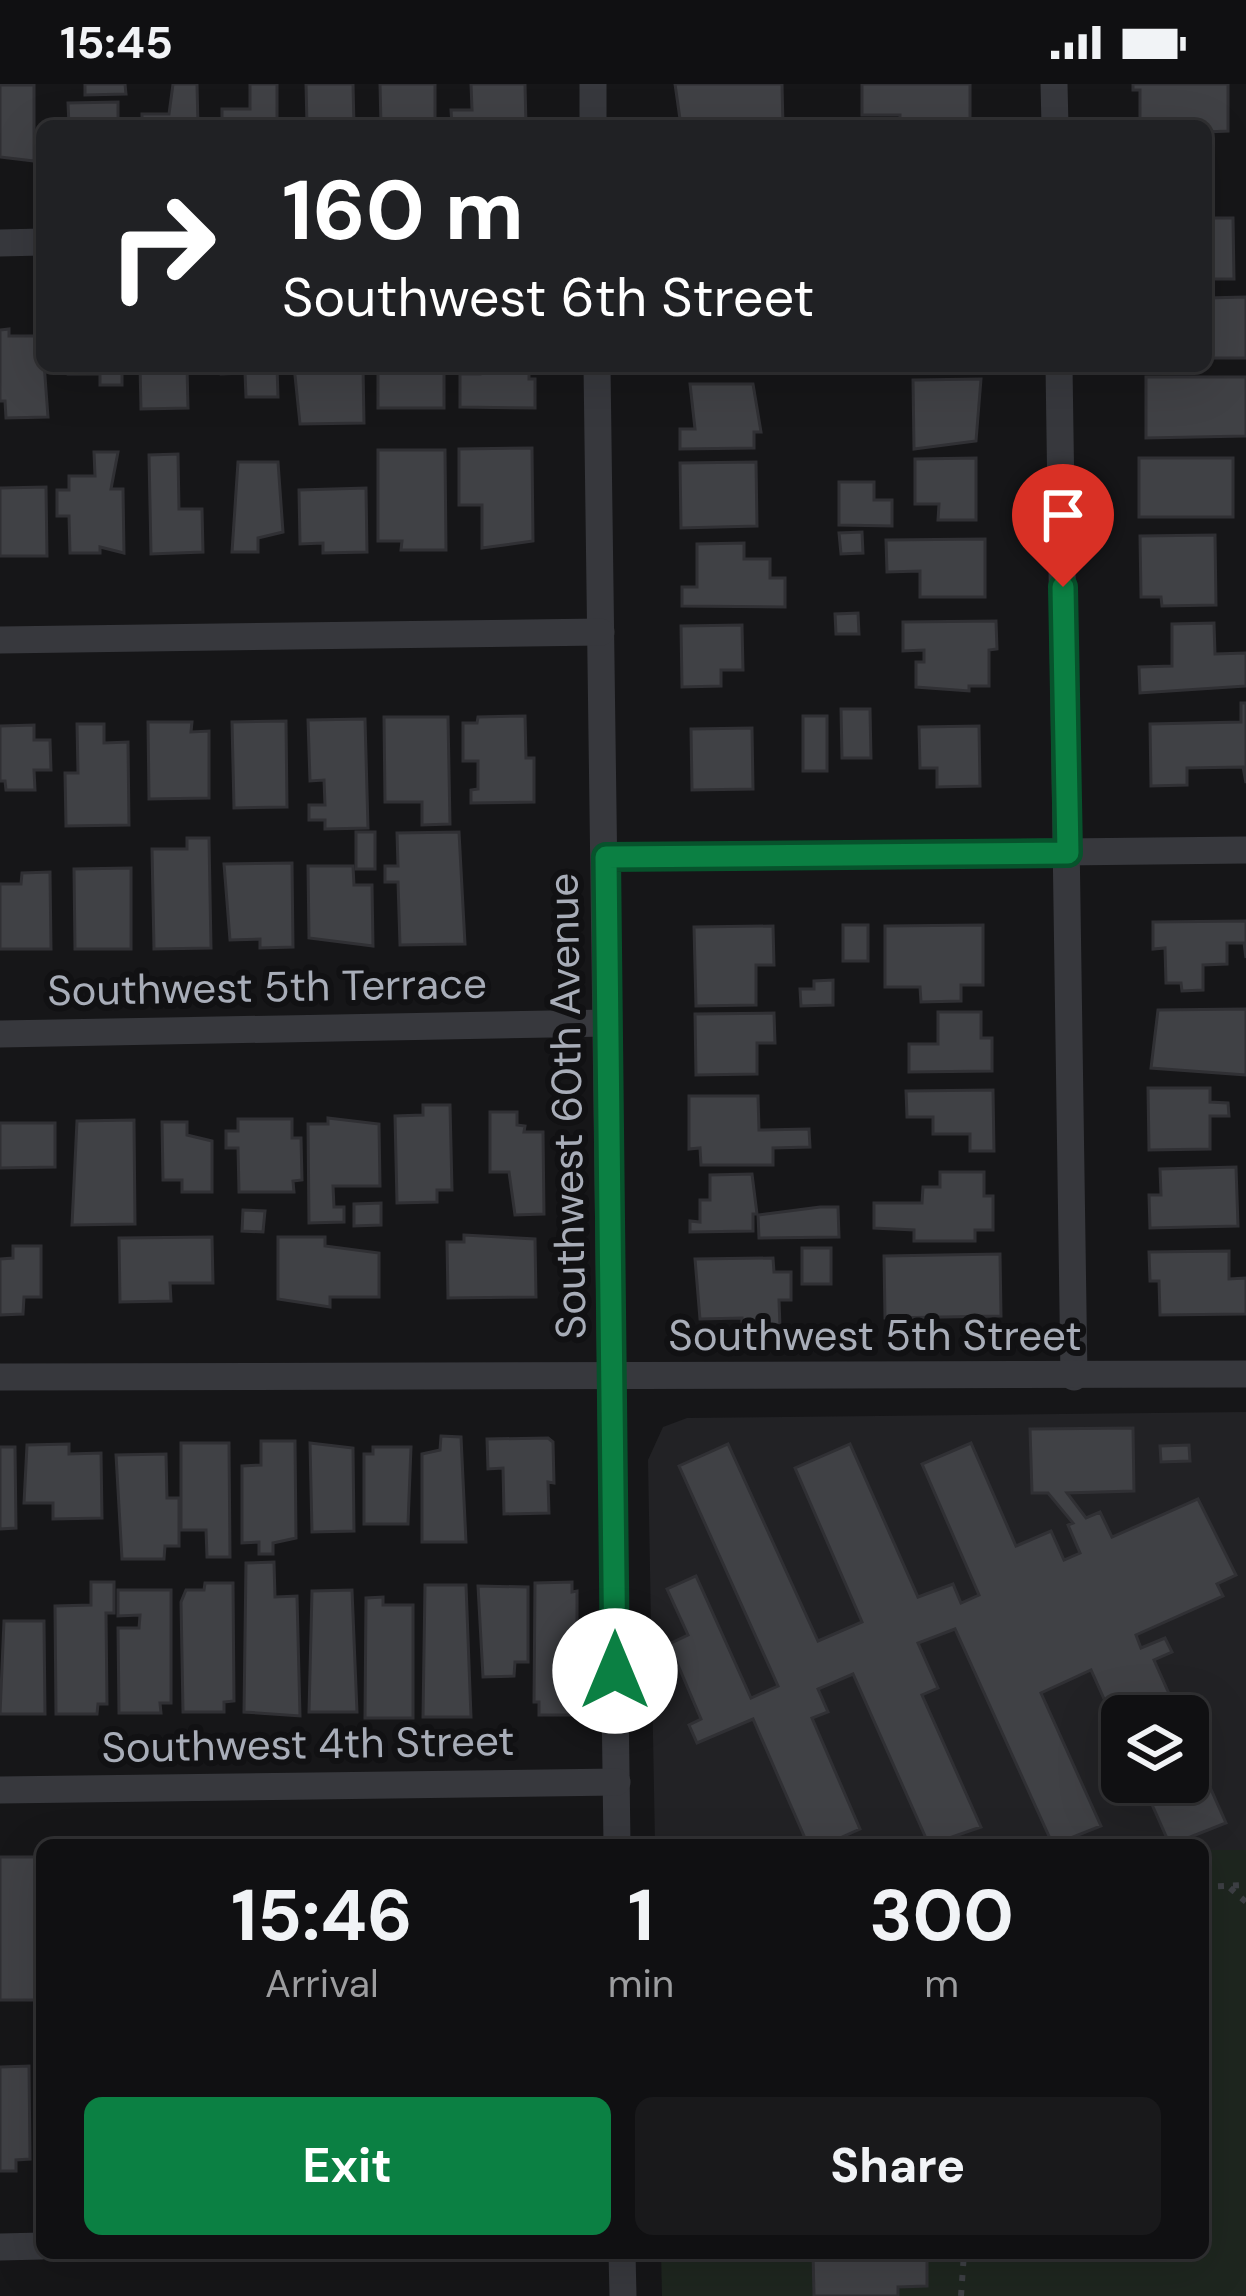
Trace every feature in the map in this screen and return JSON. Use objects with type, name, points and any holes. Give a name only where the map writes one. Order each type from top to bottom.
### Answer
[{"type":"street","points":[[592,84],[593,120]]},
{"type":"street","points":[[1054,84],[1054,120]]},
{"type":"street","points":[[0,243],[36,242]]},
{"type":"street","name":"Southwest 60th Avenue","points":[[597,372],[617,1839]]},
{"type":"street","points":[[1059,372],[1074,1377]]},
{"type":"street","points":[[0,640],[601,632]]},
{"type":"street","points":[[606,857],[1246,850]]},
{"type":"street","name":"Southwest 5th Terrace","points":[[0,1034],[608,1023]]},
{"type":"street","name":"Southwest 5th Street","points":[[0,1377],[1246,1374]]},
{"type":"street","name":"Southwest 4th Street","points":[[0,1790],[616,1782]]},
{"type":"street","points":[[0,2247],[36,2246]]},
{"type":"street","points":[[622,2259],[622,2296]]},
{"type":"path","points":[[1209,1887],[1246,1885]]},
{"type":"path","points":[[1228,1886],[1246,1902]]},
{"type":"path","points":[[961,2296],[964,2259]]},
{"type":"shaded area","points":[[1246,1412],[1246,1850],[1209,1850],[1209,1839],[655,1839],[648,1460],[663,1427],[687,1418]]},
{"type":"shaded area","points":[[1209,1850],[1246,1850],[1246,2296],[662,2296],[661,2259],[1209,2259]]},
{"type":"building","points":[[85,84],[125,84],[126,94],[85,95]]},
{"type":"building","points":[[173,84],[197,84],[198,120],[142,120],[142,114],[169,114]]},
{"type":"building","points":[[250,84],[277,84],[277,120],[222,120],[222,109],[250,109]]},
{"type":"building","points":[[306,84],[353,84],[354,120],[307,120]]},
{"type":"building","points":[[380,84],[435,84],[435,120],[381,120]]},
{"type":"building","points":[[471,84],[525,84],[526,120],[452,120],[451,110],[472,110]]},
{"type":"building","points":[[675,84],[782,84],[783,120],[680,120]]},
{"type":"building","points":[[862,84],[970,84],[970,120],[862,115]]},
{"type":"building","points":[[1133,84],[1228,84],[1228,131],[1212,132],[1212,120],[1140,120],[1140,90],[1133,90]]},
{"type":"building","points":[[0,85],[34,85],[34,161],[0,157]]},
{"type":"building","points":[[118,102],[118,120],[69,120],[68,103]]},
{"type":"building","points":[[1212,218],[1233,218],[1234,279],[1212,279]]},
{"type":"building","points":[[1246,297],[1246,358],[1212,358],[1212,298]]},
{"type":"building","points":[[9,329],[9,336],[36,336],[36,372],[45,372],[48,417],[6,418],[5,401],[0,401],[0,330]]},
{"type":"building","points":[[122,372],[122,385],[100,385],[100,374],[68,374]]},
{"type":"building","points":[[140,372],[187,372],[188,408],[141,409]]},
{"type":"building","points":[[221,372],[277,372],[278,397],[246,397],[245,373]]},
{"type":"building","points":[[295,372],[363,372],[364,423],[300,424]]},
{"type":"building","points":[[378,372],[444,372],[444,408],[378,408]]},
{"type":"building","points":[[529,372],[529,379],[535,379],[535,408],[460,407],[460,374]]},
{"type":"building","points":[[1146,377],[1246,377],[1246,436],[1146,438]]},
{"type":"building","points":[[981,379],[976,441],[914,449],[913,380]]},
{"type":"building","points":[[690,384],[753,384],[761,432],[754,432],[754,448],[680,449],[680,429],[695,429]]},
{"type":"building","points":[[532,448],[533,541],[482,548],[482,505],[459,505],[459,449]]},
{"type":"building","points":[[378,450],[445,450],[446,550],[401,550],[402,541],[378,541]]},
{"type":"building","points":[[94,452],[118,452],[111,489],[123,489],[124,553],[100,547],[100,553],[70,553],[69,516],[57,516],[57,490],[69,490],[69,476],[95,476]]},
{"type":"building","points":[[178,454],[179,509],[202,509],[203,552],[151,554],[149,455]]},
{"type":"building","points":[[976,458],[976,520],[938,520],[939,504],[915,504],[915,459]]},
{"type":"building","points":[[1139,458],[1233,458],[1233,517],[1139,517]]},
{"type":"building","points":[[238,462],[278,462],[283,532],[258,538],[258,552],[232,552]]},
{"type":"building","points":[[756,462],[757,526],[681,528],[680,463]]},
{"type":"building","points":[[839,482],[874,482],[874,500],[892,500],[892,526],[839,525]]},
{"type":"building","points":[[46,487],[47,556],[0,556],[0,488]]},
{"type":"building","points":[[366,488],[367,552],[323,553],[323,543],[300,544],[299,490]]},
{"type":"building","points":[[862,532],[863,553],[841,554],[839,533]]},
{"type":"building","points":[[1215,535],[1216,605],[1162,606],[1161,597],[1141,597],[1140,536]]},
{"type":"building","points":[[985,539],[985,597],[920,597],[920,571],[887,572],[886,540]]},
{"type":"building","points":[[744,543],[744,559],[770,559],[770,578],[785,578],[785,607],[682,606],[682,587],[697,587],[697,544]]},
{"type":"building","points":[[858,613],[859,634],[836,634],[835,614]]},
{"type":"building","points":[[996,621],[997,649],[989,650],[989,686],[969,686],[969,691],[916,687],[916,662],[924,662],[924,650],[903,651],[903,622]]},
{"type":"building","points":[[1214,623],[1215,654],[1246,653],[1246,686],[1140,693],[1139,667],[1172,666],[1172,624]]},
{"type":"building","points":[[742,625],[743,670],[721,670],[721,686],[682,687],[681,626]]},
{"type":"building","points":[[1241,703],[1246,703],[1246,783],[1243,767],[1187,768],[1187,785],[1151,786],[1150,724],[1241,722]]},
{"type":"building","points":[[841,709],[870,709],[871,758],[842,758]]},
{"type":"building","points":[[525,716],[526,758],[534,758],[534,802],[471,803],[471,790],[478,789],[478,761],[463,761],[463,723],[477,723],[478,717]]},
{"type":"building","points":[[803,716],[827,716],[827,771],[803,771]]},
{"type":"building","points":[[384,717],[448,717],[450,824],[422,825],[422,802],[385,802]]},
{"type":"building","points":[[365,719],[368,828],[325,829],[325,820],[309,820],[309,805],[325,805],[324,780],[310,781],[308,720]]},
{"type":"building","points":[[286,721],[287,807],[234,808],[232,722]]},
{"type":"building","points":[[148,722],[192,722],[191,732],[209,731],[209,798],[149,799]]},
{"type":"building","points":[[77,724],[104,724],[104,743],[128,742],[129,825],[66,826],[65,773],[78,773]]},
{"type":"building","points":[[34,725],[34,740],[50,740],[51,770],[34,770],[35,790],[6,790],[5,781],[0,781],[0,726]]},
{"type":"building","points":[[979,726],[980,786],[937,787],[937,768],[920,768],[919,727]]},
{"type":"building","points":[[752,728],[753,789],[692,790],[691,729]]},
{"type":"building","points":[[356,832],[375,832],[375,869],[356,869]]},
{"type":"building","points":[[459,832],[465,944],[400,945],[398,882],[385,882],[385,866],[398,866],[397,833]]},
{"type":"building","points":[[187,838],[209,838],[211,948],[154,949],[152,849],[187,849]]},
{"type":"building","points":[[292,863],[293,947],[260,948],[260,939],[230,940],[224,864]]},
{"type":"building","points":[[308,866],[353,866],[354,885],[372,885],[373,946],[309,938]]},
{"type":"building","points":[[131,868],[131,949],[75,949],[74,869]]},
{"type":"building","points":[[50,872],[51,949],[0,949],[0,884],[21,884],[22,873]]},
{"type":"building","points":[[1246,921],[1246,958],[1244,943],[1227,943],[1227,964],[1203,965],[1203,990],[1182,991],[1181,983],[1166,983],[1165,948],[1153,949],[1153,922]]},
{"type":"building","points":[[843,925],[868,925],[868,961],[843,961]]},
{"type":"building","points":[[983,925],[983,985],[961,985],[961,1001],[921,1002],[920,987],[885,987],[885,926]]},
{"type":"building","points":[[773,926],[774,965],[756,965],[756,1005],[696,1006],[694,927]]},
{"type":"building","points":[[833,980],[833,1005],[801,1006],[800,989],[814,989],[814,981]]},
{"type":"building","points":[[1246,1009],[1246,1075],[1151,1068],[1158,1010]]},
{"type":"building","points":[[938,1012],[981,1012],[981,1038],[992,1038],[992,1071],[909,1072],[909,1044],[938,1044]]},
{"type":"building","points":[[774,1013],[775,1043],[757,1043],[757,1074],[696,1075],[695,1014]]},
{"type":"building","points":[[1148,1088],[1210,1088],[1210,1102],[1228,1103],[1229,1116],[1210,1116],[1210,1149],[1149,1150]]},
{"type":"building","points":[[993,1090],[994,1151],[970,1151],[970,1134],[933,1134],[933,1117],[907,1117],[906,1091]]},
{"type":"building","points":[[689,1096],[758,1096],[759,1130],[809,1129],[810,1147],[773,1148],[773,1165],[701,1165],[700,1148],[689,1149]]},
{"type":"building","points":[[423,1105],[450,1105],[452,1190],[437,1190],[437,1202],[397,1203],[395,1116],[423,1115]]},
{"type":"building","points":[[490,1112],[517,1112],[517,1125],[525,1126],[524,1132],[543,1132],[544,1214],[515,1215],[509,1172],[490,1172]]},
{"type":"building","points":[[328,1118],[379,1124],[380,1186],[333,1186],[334,1207],[344,1207],[344,1222],[309,1223],[308,1124],[328,1124]]},
{"type":"building","points":[[238,1119],[292,1119],[292,1138],[301,1138],[302,1180],[293,1181],[294,1192],[239,1192],[238,1148],[226,1148],[226,1131],[238,1131]]},
{"type":"building","points":[[134,1120],[135,1224],[72,1225],[77,1121]]},
{"type":"building","points":[[162,1122],[187,1122],[187,1135],[212,1141],[212,1192],[182,1192],[182,1180],[163,1180]]},
{"type":"building","points":[[0,1123],[55,1123],[55,1167],[0,1168]]},
{"type":"building","points":[[1236,1167],[1238,1226],[1150,1228],[1149,1195],[1161,1195],[1160,1169]]},
{"type":"building","points":[[940,1172],[984,1172],[984,1196],[993,1196],[993,1230],[975,1230],[975,1241],[914,1241],[914,1230],[874,1228],[874,1203],[922,1203],[923,1187],[940,1187]]},
{"type":"building","points":[[752,1174],[757,1214],[753,1214],[753,1231],[690,1232],[690,1221],[700,1222],[700,1200],[710,1200],[710,1175]]},
{"type":"building","points":[[381,1203],[381,1225],[354,1226],[354,1204]]},
{"type":"building","points":[[838,1207],[839,1237],[759,1238],[758,1215]]},
{"type":"building","points":[[243,1210],[265,1211],[263,1232],[242,1231]]},
{"type":"building","points":[[464,1235],[535,1239],[536,1297],[448,1298],[447,1242],[464,1242]]},
{"type":"building","points":[[212,1237],[213,1283],[170,1283],[171,1301],[120,1302],[119,1238]]},
{"type":"building","points":[[278,1237],[325,1237],[325,1246],[379,1253],[379,1297],[330,1297],[330,1307],[278,1299]]},
{"type":"building","points":[[13,1246],[41,1246],[41,1297],[24,1297],[23,1314],[0,1315],[0,1259],[13,1258]]},
{"type":"building","points":[[802,1248],[831,1248],[831,1284],[802,1284]]},
{"type":"building","points":[[1229,1251],[1229,1279],[1246,1278],[1246,1314],[1160,1315],[1159,1281],[1150,1281],[1149,1252]]},
{"type":"building","points":[[1000,1254],[1001,1316],[885,1318],[884,1256]]},
{"type":"building","points":[[773,1258],[774,1272],[791,1272],[791,1300],[779,1300],[780,1327],[742,1328],[742,1318],[700,1319],[695,1259]]},
{"type":"building","points":[[1133,1428],[1134,1491],[1067,1493],[1086,1518],[1100,1512],[1112,1537],[1198,1499],[1236,1575],[1217,1584],[1223,1596],[1136,1635],[1141,1648],[1165,1638],[1172,1652],[1154,1660],[1170,1695],[1102,1695],[1091,1670],[1041,1693],[1101,1826],[1068,1839],[1050,1839],[955,1629],[918,1643],[938,1688],[922,1695],[981,1827],[946,1839],[926,1839],[853,1674],[818,1689],[828,1712],[812,1718],[860,1829],[838,1839],[805,1839],[753,1719],[697,1743],[689,1725],[701,1719],[669,1644],[688,1635],[667,1589],[696,1576],[751,1698],[778,1686],[679,1466],[728,1444],[818,1641],[862,1622],[795,1468],[850,1444],[918,1597],[953,1584],[961,1603],[979,1595],[922,1464],[971,1443],[1016,1546],[1051,1531],[1064,1560],[1080,1553],[1068,1525],[1073,1523],[1048,1493],[1032,1493],[1030,1429]]},
{"type":"building","points":[[441,1436],[461,1437],[466,1542],[422,1542],[422,1454],[440,1450]]},
{"type":"building","points":[[548,1438],[553,1442],[554,1483],[548,1482],[549,1513],[504,1514],[503,1468],[488,1469],[487,1439]]},
{"type":"building","points":[[261,1441],[295,1441],[296,1538],[273,1543],[273,1554],[259,1554],[259,1542],[242,1543],[242,1466],[261,1465]]},
{"type":"building","points":[[181,1443],[229,1443],[230,1557],[207,1557],[206,1530],[181,1530]]},
{"type":"building","points":[[310,1443],[353,1448],[354,1531],[312,1532]]},
{"type":"building","points":[[69,1444],[69,1454],[101,1453],[102,1518],[53,1519],[53,1503],[24,1503],[27,1445]]},
{"type":"building","points":[[1189,1445],[1190,1461],[1161,1462],[1160,1446]]},
{"type":"building","points":[[0,1447],[15,1447],[16,1528],[0,1529]]},
{"type":"building","points":[[373,1447],[411,1447],[408,1524],[364,1524],[364,1454],[373,1454]]},
{"type":"building","points":[[166,1454],[167,1498],[179,1498],[179,1546],[165,1546],[164,1559],[122,1559],[116,1455]]},
{"type":"building","points":[[274,1562],[275,1597],[297,1596],[300,1716],[244,1712],[246,1563]]},
{"type":"building","points":[[91,1582],[114,1582],[114,1613],[106,1613],[107,1704],[98,1704],[97,1714],[56,1714],[55,1606],[91,1605]]},
{"type":"building","points":[[572,1582],[572,1592],[577,1591],[577,1715],[539,1715],[539,1702],[534,1702],[535,1583]]},
{"type":"building","points":[[205,1583],[233,1583],[234,1701],[224,1702],[224,1712],[183,1712],[181,1602],[186,1590],[204,1590]]},
{"type":"building","points":[[425,1585],[466,1585],[471,1717],[423,1717]]},
{"type":"building","points":[[478,1586],[528,1587],[528,1662],[515,1662],[514,1676],[483,1677]]},
{"type":"building","points":[[118,1590],[171,1590],[171,1703],[160,1703],[161,1713],[119,1713],[118,1628],[139,1628],[140,1615],[118,1616]]},
{"type":"building","points":[[352,1590],[357,1712],[309,1712],[312,1591]]},
{"type":"building","points":[[383,1597],[383,1605],[413,1605],[413,1718],[365,1718],[366,1598]]},
{"type":"building","points":[[4,1621],[44,1621],[45,1714],[0,1714]]},
{"type":"building","points":[[1209,1785],[1226,1823],[1185,1839],[1167,1839],[1151,1803],[1209,1803]]},
{"type":"building","points":[[0,1857],[36,1857],[36,2000],[0,2000]]},
{"type":"building","points":[[29,2066],[30,2159],[16,2160],[16,2171],[0,2171],[0,2067]]},
{"type":"building","points":[[813,2259],[927,2259],[927,2286],[898,2287],[898,2296],[814,2296]]},
{"type":"route","points":[[615,1671],[606,857],[1068,853],[1063,587]]}]
